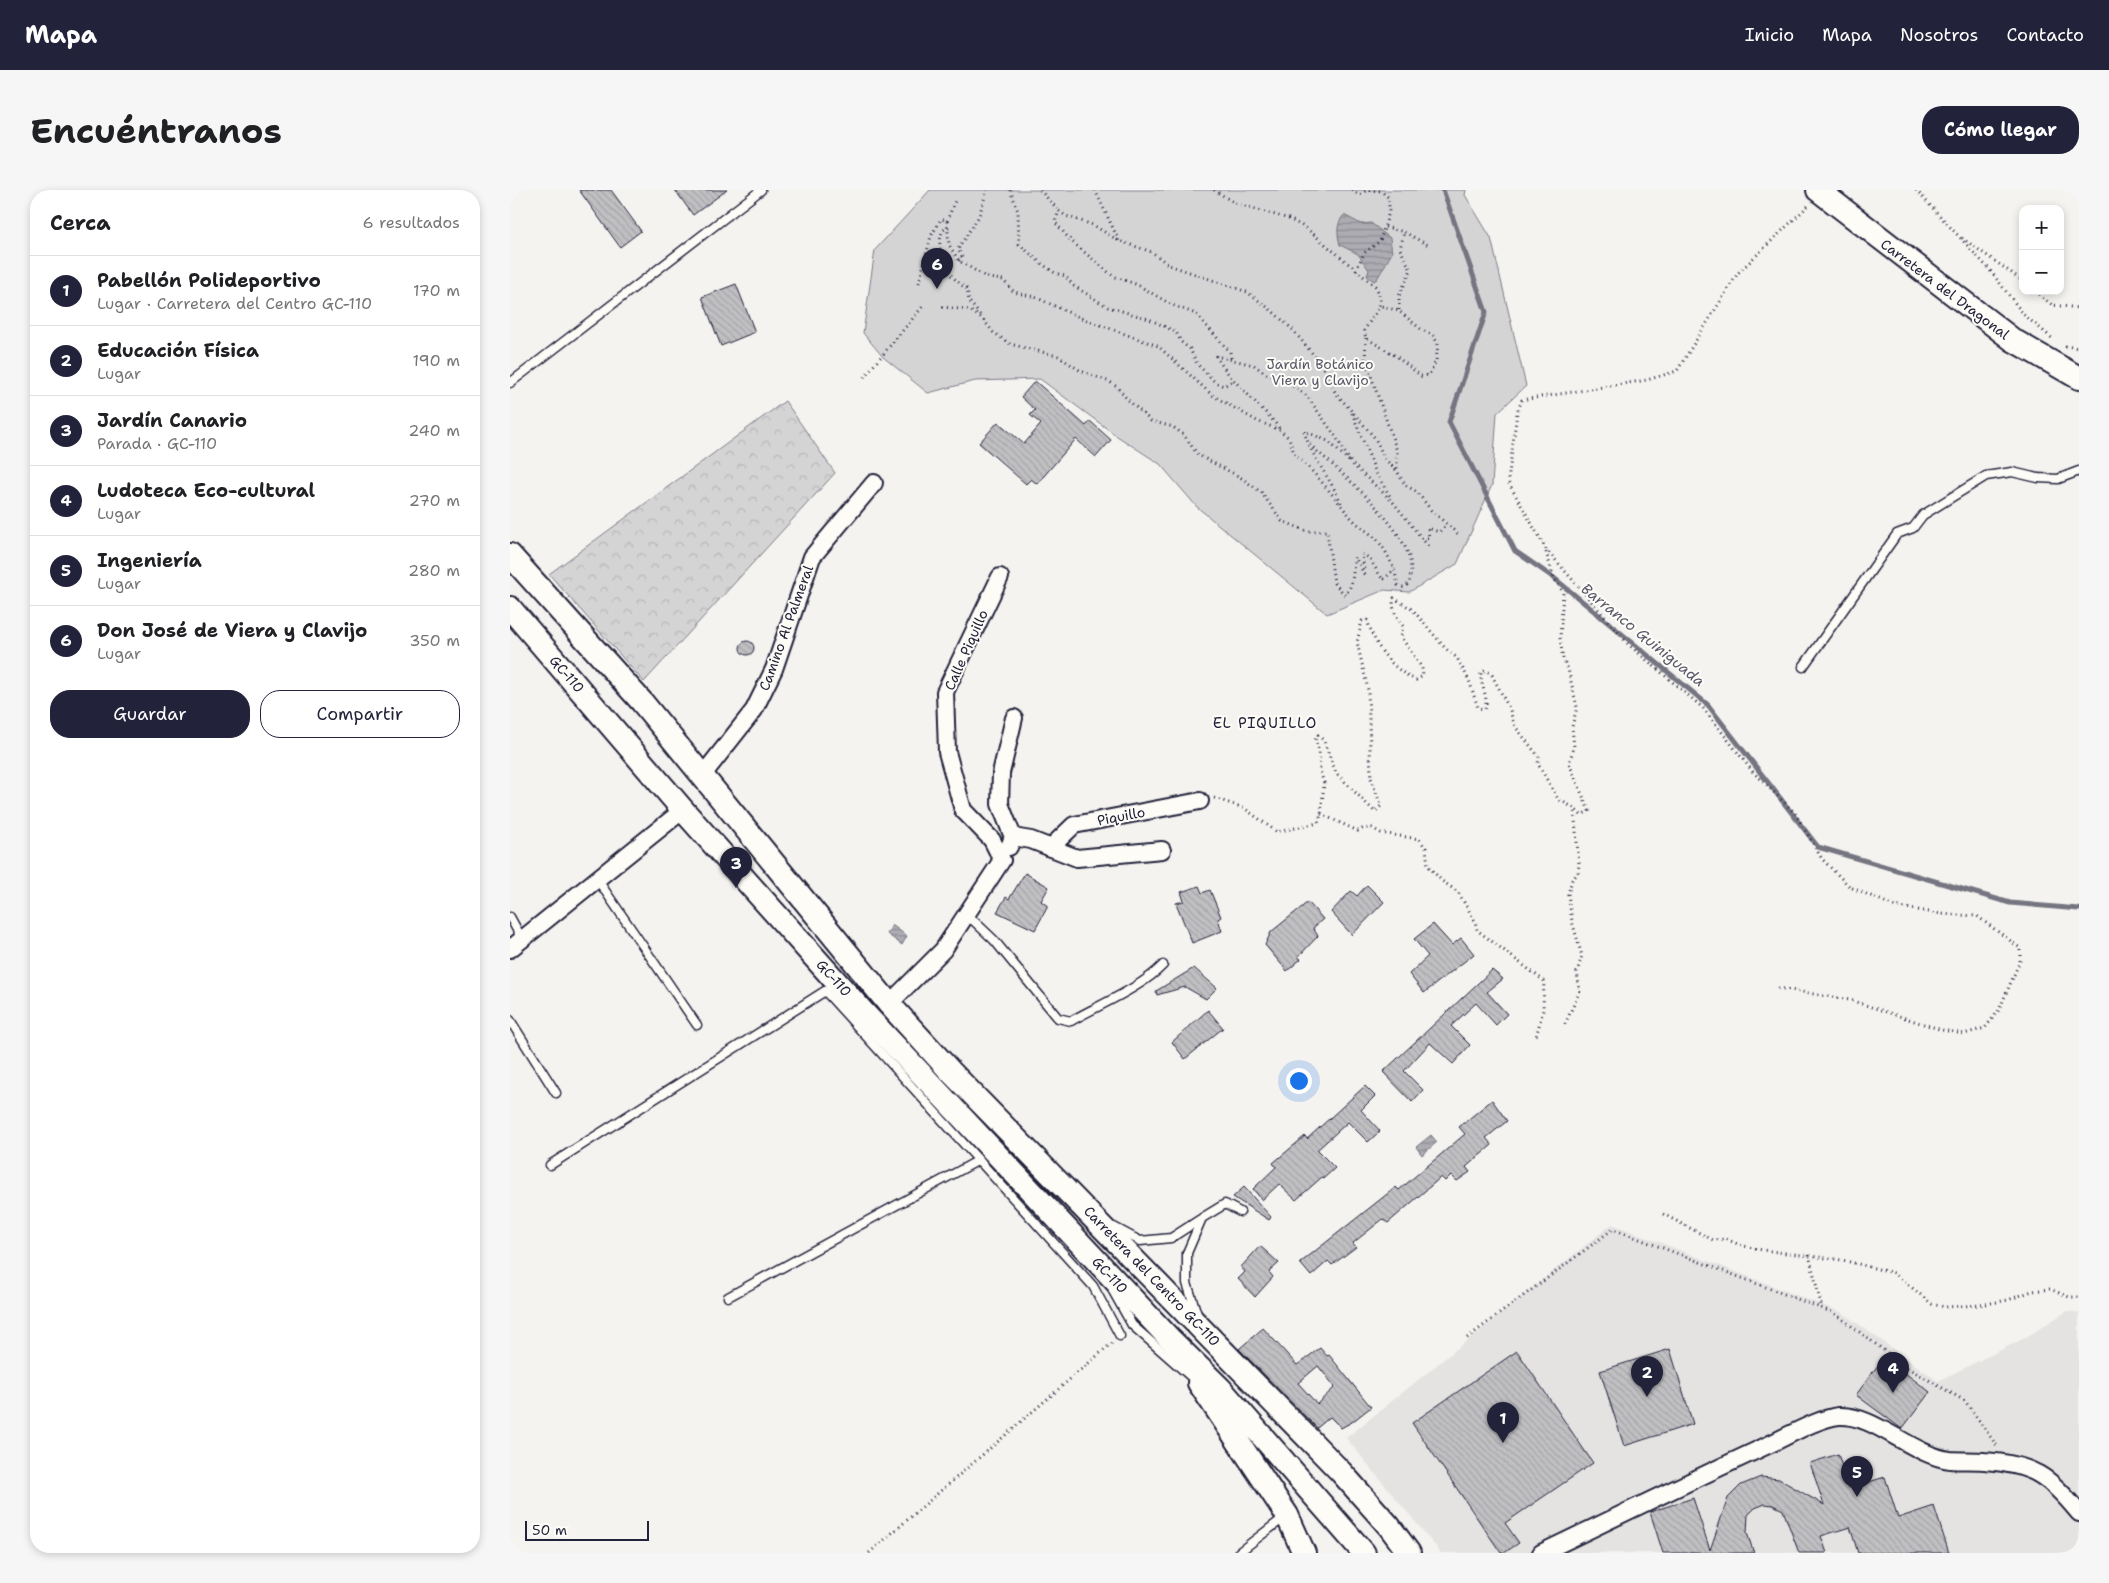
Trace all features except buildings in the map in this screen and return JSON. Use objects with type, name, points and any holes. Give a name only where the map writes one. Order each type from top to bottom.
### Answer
[{"type":"main road","name":"Carretera del Dragonal","points":[[1819,192],[2012,340],[2079,378]]},
{"type":"main road","name":"GC-110","points":[[510,555],[642,702],[889,1004]]},
{"type":"main road","name":"GC-110","points":[[510,608],[683,810],[866,1014],[1169,1338],[1220,1388],[1364,1553]]},
{"type":"main road","name":"Carretera del Centro GC-110","points":[[889,1004],[951,1072],[1341,1472],[1389,1526],[1408,1553]]},
{"type":"main road","points":[[1169,1338],[1287,1515],[1304,1553]]},
{"type":"street","name":"Camino Al Palmeral","points":[[702,776],[754,710],[774,669],[812,556],[874,483]]},
{"type":"street","name":"Calle Piquillo","points":[[1000,576],[945,692],[947,752],[963,810],[992,840],[1002,860]]},
{"type":"street","points":[[1014,718],[1001,773],[1000,804],[1014,837]]},
{"type":"street","name":"Piquillo","points":[[1050,848],[1074,825],[1200,801]]},
{"type":"street","points":[[516,944],[683,810]]},
{"type":"street","points":[[889,1004],[943,950],[1002,860],[1014,837]]},
{"type":"street","points":[[1014,837],[1031,840],[1077,858],[1162,850]]},
{"type":"street","points":[[1541,1553],[1714,1470],[1819,1422],[1839,1416],[1863,1420],[1925,1454],[1950,1460],[2009,1463],[2038,1472],[2059,1488],[2079,1513]]},
{"type":"lane","points":[[510,383],[760,190]]},
{"type":"lane","points":[[1803,667],[1896,534],[1913,528],[1922,515],[1986,476],[2012,472],[2038,478],[2058,479],[2079,470]]},
{"type":"lane","points":[[597,879],[697,1025]]},
{"type":"lane","points":[[966,916],[994,940],[1050,1009],[1063,1020],[1071,1021],[1156,973],[1163,965]]},
{"type":"lane","points":[[510,917],[516,944]]},
{"type":"lane","points":[[550,1165],[825,991],[1093,1286],[1120,1336]]},
{"type":"lane","points":[[510,1020],[556,1093]]},
{"type":"lane","points":[[728,1297],[979,1160]]},
{"type":"lane","points":[[1094,1217],[1140,1241],[1171,1238],[1225,1204],[1240,1212]]},
{"type":"lane","points":[[1200,1326],[1187,1283],[1187,1253],[1202,1218]]},
{"type":"lane","points":[[1091,1255],[1132,1325],[1201,1385]]},
{"type":"lane","points":[[1238,1553],[1287,1515]]},
{"type":"path","points":[[960,261],[962,257],[958,249],[980,216],[987,190]]},
{"type":"path","points":[[1010,190],[1018,211],[1019,244],[1042,264],[1054,273],[1065,276],[1074,286],[1108,307],[1149,319],[1176,332],[1181,342],[1190,349],[1197,364],[1216,383],[1224,386],[1234,380]]},
{"type":"path","points":[[1040,190],[1066,216],[1093,226],[1119,241],[1152,252],[1169,265],[1248,292],[1292,329],[1327,373],[1335,392],[1375,438],[1385,459],[1397,471],[1405,485],[1417,492],[1431,510],[1460,536]]},
{"type":"path","points":[[1095,190],[1119,241]]},
{"type":"path","points":[[1214,190],[1235,203],[1290,219],[1306,228],[1375,286],[1380,294],[1381,306],[1364,331],[1366,338],[1365,364],[1370,373],[1397,451],[1397,471]]},
{"type":"path","points":[[1352,190],[1360,195],[1367,190],[1381,191],[1388,198],[1389,212],[1380,241],[1368,249],[1356,270]]},
{"type":"path","points":[[1916,190],[1989,269],[2024,316],[2054,340]]},
{"type":"path","points":[[1778,988],[1850,1000],[1942,1030],[1964,1034],[1985,1028],[1999,1010],[2020,961],[2020,948],[1977,916],[1942,914],[1894,906],[1850,887],[1822,859],[1795,813],[1753,772],[1703,708],[1628,644],[1546,550],[1508,482],[1517,412],[1522,400],[1647,380],[1678,371],[1738,273],[1819,192]]},
{"type":"path","points":[[956,198],[947,221],[949,244],[960,261],[988,278],[1003,280],[1014,292],[1035,297],[1081,318],[1158,346],[1179,363],[1212,395],[1257,421],[1280,430]]},
{"type":"path","points":[[1059,211],[1055,222],[1071,241],[1114,276],[1196,314],[1230,352],[1232,358]]},
{"type":"path","points":[[919,283],[931,236],[941,219],[947,221]]},
{"type":"path","points":[[1386,226],[1404,232],[1430,246]]},
{"type":"path","points":[[949,228],[943,230],[940,238],[940,256],[945,267],[960,284],[968,288],[969,301],[993,332],[1010,344],[1058,356],[1082,371],[1117,387],[1151,421],[1174,427],[1184,435],[1198,455],[1240,477],[1261,492],[1282,521],[1307,531],[1327,532],[1334,583],[1345,595],[1349,590],[1355,572],[1355,557],[1365,576],[1362,554],[1369,558],[1383,580],[1395,569]]},
{"type":"path","points":[[1399,310],[1399,296],[1411,270],[1400,250],[1404,232]]},
{"type":"path","points":[[1958,235],[2019,278]]},
{"type":"path","points":[[2040,295],[2052,305],[2079,308]]},
{"type":"path","points":[[864,377],[924,305]]},
{"type":"path","points":[[1366,338],[1396,356],[1421,376],[1429,375],[1436,361],[1438,344],[1434,335],[1422,330],[1399,310],[1381,306]]},
{"type":"path","points":[[942,307],[969,310],[982,318]]},
{"type":"path","points":[[2061,346],[2079,348]]},
{"type":"path","points":[[1308,442],[1362,492],[1395,532],[1408,553],[1410,564],[1408,584],[1403,587],[1398,585],[1395,569],[1378,541],[1350,517],[1311,473],[1305,462],[1295,456],[1288,438],[1269,416],[1226,374],[1216,356],[1232,358],[1254,365],[1266,374],[1282,378],[1307,396],[1336,437],[1351,463]]},
{"type":"path","points":[[1350,410],[1376,473],[1393,502]]},
{"type":"path","points":[[1342,506],[1333,484],[1310,452],[1304,431],[1328,441],[1393,502],[1428,546]]},
{"type":"path","points":[[1422,538],[1429,538],[1428,528],[1439,532],[1447,525]]},
{"type":"path","points":[[1200,801],[1210,797],[1244,808],[1276,832],[1318,823],[1321,814],[1324,783],[1320,771],[1319,750],[1315,740],[1318,735],[1324,741],[1336,773],[1375,812],[1381,806],[1371,778],[1368,690],[1357,642],[1362,621],[1367,620],[1372,637],[1397,670],[1416,680],[1423,676],[1422,668],[1401,637],[1403,626],[1392,604],[1394,598],[1413,610],[1445,648],[1457,658],[1469,680],[1478,708],[1485,709],[1487,702],[1480,680],[1481,673],[1486,670],[1492,675],[1510,710],[1514,725],[1539,756],[1538,764],[1558,800],[1574,808],[1581,815],[1589,811],[1569,763],[1574,747],[1572,727],[1577,707],[1568,669],[1563,659],[1560,638],[1563,592],[1554,578],[1546,550]]},
{"type":"path","points":[[1565,1024],[1580,991],[1577,972],[1582,956],[1568,894],[1572,880],[1578,873],[1579,864],[1574,808]]},
{"type":"path","points":[[1321,814],[1351,830],[1358,831],[1364,828],[1372,828],[1381,833],[1418,839],[1426,848],[1428,866],[1442,881],[1458,892],[1475,921],[1477,930],[1544,981],[1545,998],[1536,1037]]},
{"type":"path","points":[[1663,1214],[1714,1240],[1726,1239],[1740,1245],[1762,1250],[1842,1260],[1894,1273],[1932,1304],[1945,1307],[1980,1305],[2008,1300],[2032,1291],[2050,1289],[2069,1297],[2079,1297]]},
{"type":"path","points":[[1467,1338],[1613,1229],[1834,1313],[1906,1367],[1965,1401],[2009,1463]]},
{"type":"path","points":[[1809,1255],[1822,1308]]},
{"type":"path","points":[[869,1553],[1120,1336]]},
{"type":"shaded area","points":[[1344,215],[1361,224],[1371,223],[1390,238],[1392,253],[1374,281],[1367,276],[1369,270],[1358,254],[1340,245],[1338,229]]},
{"type":"shaded area","points":[[892,925],[907,936],[902,945],[887,934]]},
{"type":"shaded area","points":[[1431,1135],[1437,1142],[1422,1155],[1416,1147]]},
{"type":"shaded area","points":[[1612,1224],[1843,1313],[1938,1381],[2025,1338],[2067,1311],[2079,1313],[2079,1553],[1441,1553],[1346,1438]]},
{"type":"green space","name":"Jardín Botánico Viera y Clavijo","points":[[930,190],[1466,190],[1465,195],[1491,238],[1526,386],[1497,413],[1492,485],[1457,564],[1409,592],[1384,590],[1327,614],[1197,507],[1160,464],[1117,436],[1040,379],[975,381],[928,393],[883,357],[863,333],[875,250]]},
{"type":"green space","points":[[785,401],[835,473],[644,682],[549,574]]},
{"type":"waterway","name":"Barranco Guiniguada","points":[[1443,190],[1486,312],[1449,422],[1515,551],[1554,578],[1708,705],[1818,847],[2010,903],[2079,909]]},
{"type":"place","name":"Don José de Viera y Clavijo","points":[[937,289]]},
{"type":"place","name":"Jardín Canario","points":[[736,888]]},
{"type":"place","name":"Ludoteca Eco-cultural","points":[[1893,1393]]},
{"type":"place","name":"Educación Física","points":[[1647,1397]]},
{"type":"place","name":"Pabellón Polideportivo","points":[[1503,1443]]},
{"type":"place","name":"Ingeniería","points":[[1857,1497]]},
{"type":"district","name":"EL PIQUILLO","points":[[1265,723]]}]
